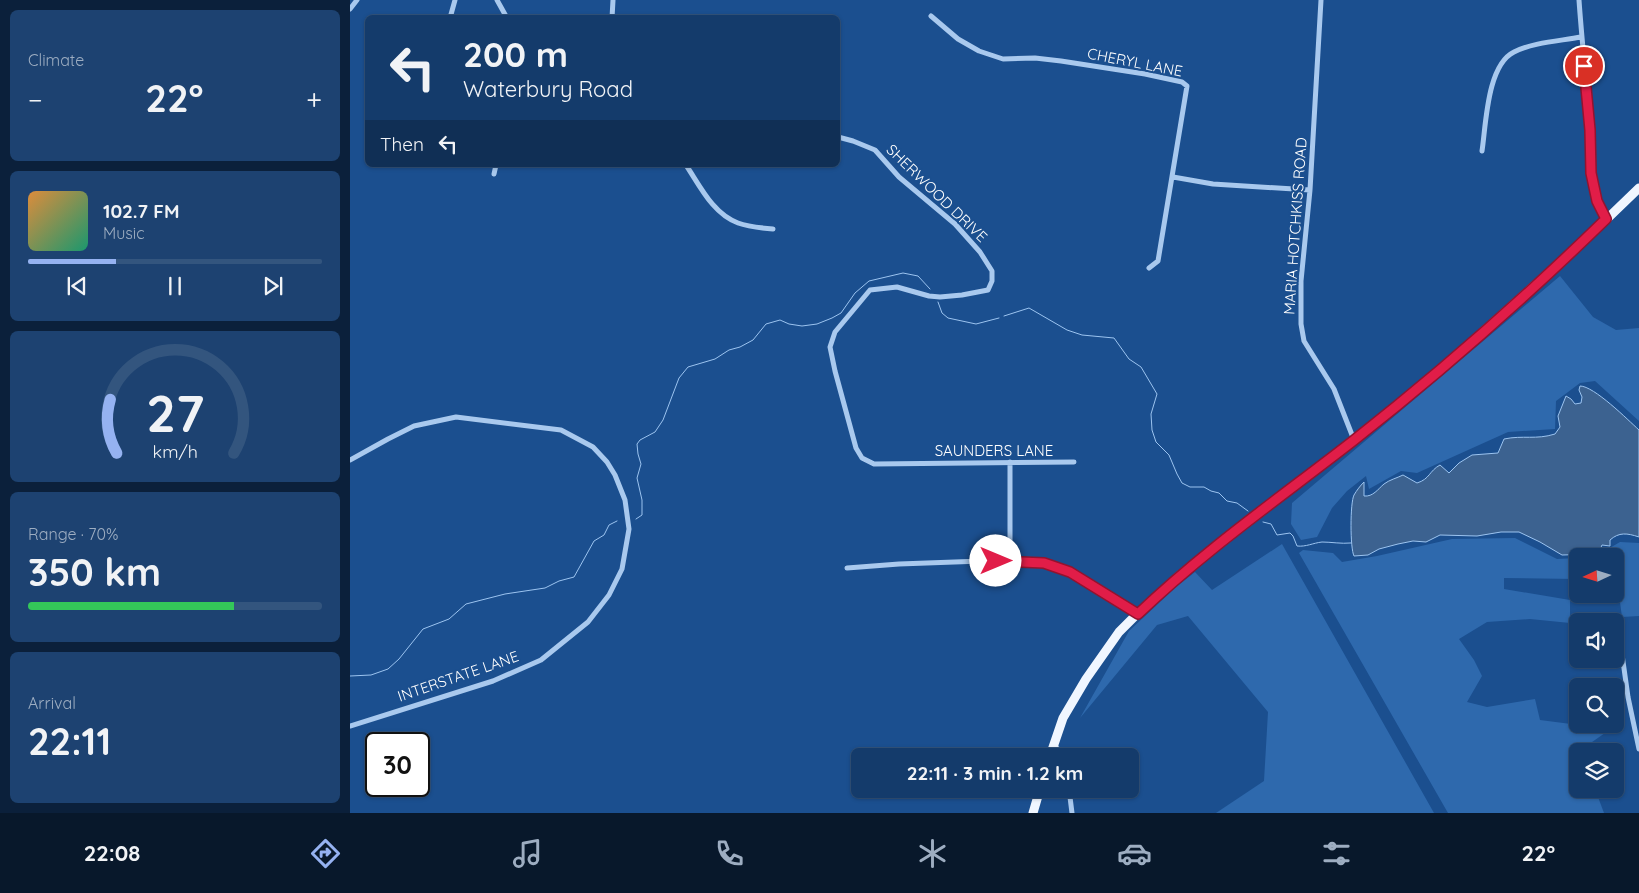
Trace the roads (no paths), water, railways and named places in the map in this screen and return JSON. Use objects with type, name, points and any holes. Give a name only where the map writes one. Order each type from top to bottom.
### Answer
[{"type":"main road","points":[[1053,748],[1063,718],[1086,678],[1119,632],[1181,574],[1354,440],[1439,371],[1639,188]]},
{"type":"main road","points":[[1033,813],[1037,798]]},
{"type":"street","points":[[350,9],[357,0]]},
{"type":"street","points":[[451,15],[455,0]]},
{"type":"street","points":[[497,0],[505,15]]},
{"type":"street","points":[[612,15],[613,0]]},
{"type":"street","name":"MARIA HOTCHKISS ROAD","points":[[1320,0],[1310,190],[1301,281],[1301,324],[1304,341],[1334,390],[1354,440]]},
{"type":"street","points":[[1579,0],[1590,130],[1591,173],[1597,201],[1606,219]]},
{"type":"street","name":"CHERYL LANE","points":[[931,16],[958,39],[979,51],[1003,58],[1035,58],[1061,61],[1145,74],[1182,82],[1187,86],[1158,261],[1149,268]]},
{"type":"street","points":[[1482,151],[1493,80],[1505,58],[1525,48],[1581,37]]},
{"type":"street","name":"SHERWOOD DRIVE","points":[[840,138],[875,150],[899,177],[955,224],[980,252],[992,271],[992,281],[988,290],[975,293],[940,297],[896,287],[870,290],[835,332],[830,347],[835,371],[856,448],[862,458],[874,464],[914,462]]},
{"type":"street","points":[[494,174],[496,167]]},
{"type":"street","points":[[687,167],[710,201],[722,214],[743,225],[773,229]]},
{"type":"street","points":[[1173,177],[1213,184],[1310,190]]},
{"type":"street","name":"INTERSTATE LANE","points":[[350,460],[414,426],[456,417],[561,430],[593,447],[616,475],[627,512],[629,530],[622,569],[609,594],[588,622],[541,660],[494,681],[350,726]]},
{"type":"street","name":"SAUNDERS LANE","points":[[914,462],[1074,462]]},
{"type":"street","points":[[1010,462],[1010,560]]},
{"type":"street","points":[[847,568],[1010,560],[1044,563],[1070,572],[1138,614]]},
{"type":"street","points":[[1624,668],[1639,749]]},
{"type":"street","points":[[1054,744],[1057,748]]},
{"type":"street","points":[[1070,798],[1072,813]]},
{"type":"waterway","points":[[636,519],[642,515],[642,500],[637,478],[641,464],[637,444],[640,440],[655,432],[663,420],[679,378],[688,367],[715,359],[729,350],[753,340],[766,324],[780,320],[802,326],[817,324],[832,318],[841,313],[855,293],[869,281],[903,273],[918,276],[930,289]]},
{"type":"waterway","points":[[938,302],[942,313],[948,318],[976,324],[999,318]]},
{"type":"waterway","points":[[1004,316],[1029,308],[1067,330],[1082,335],[1114,338],[1129,359],[1141,367],[1157,394],[1151,414],[1152,430],[1156,442],[1169,455],[1182,483],[1190,487],[1204,487],[1219,493],[1227,501],[1237,503],[1248,511]]},
{"type":"waterway","points":[[350,676],[371,675],[388,669],[399,659],[423,629],[449,619],[466,604],[505,594],[545,588],[559,581],[574,577],[594,541],[604,535],[609,525],[617,521]]},
{"type":"waterway","points":[[1263,522],[1271,524],[1277,535],[1290,533],[1297,546],[1322,542],[1351,543]]}]
